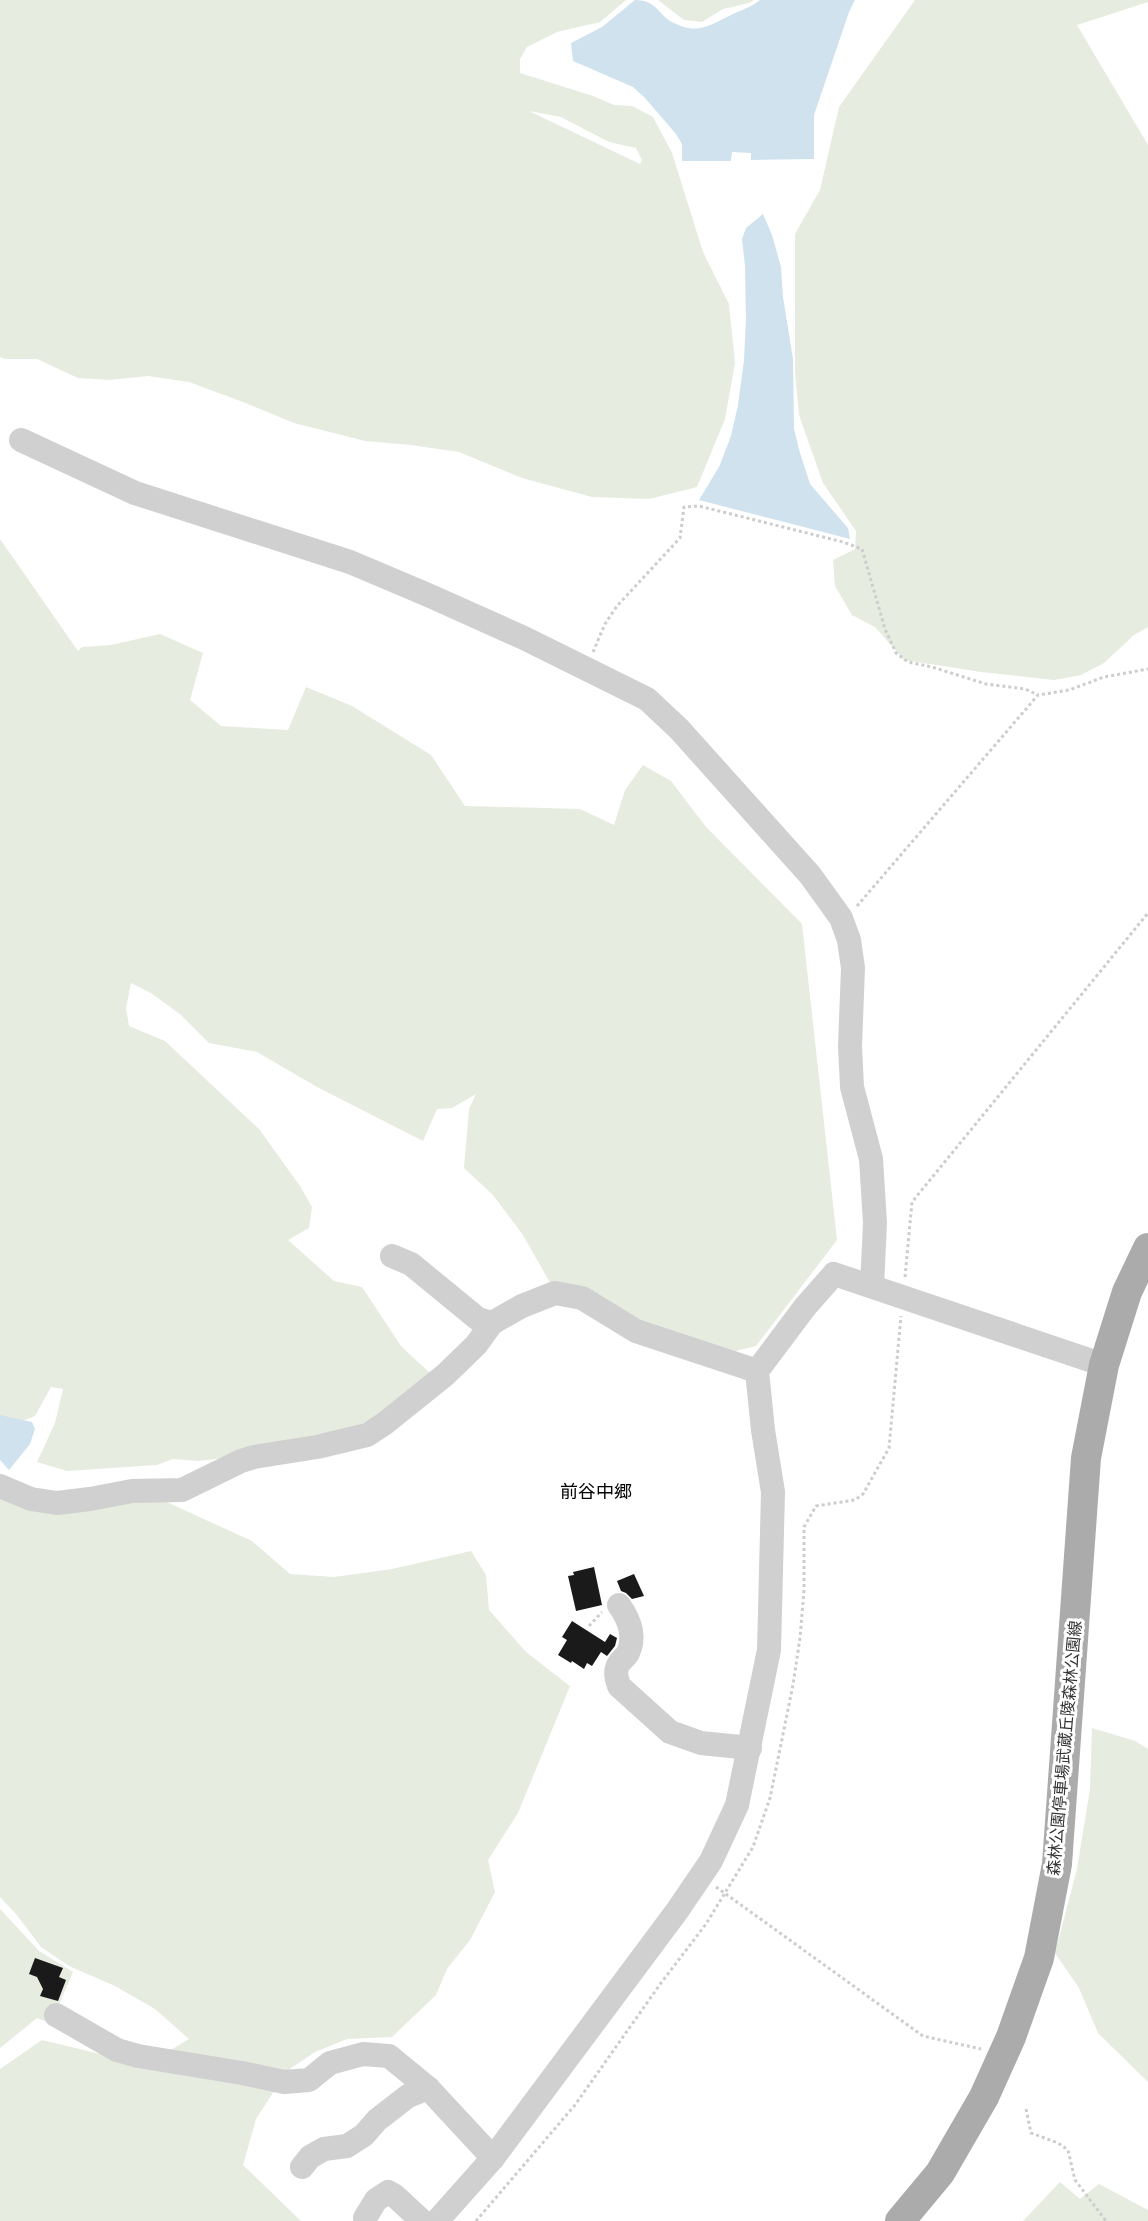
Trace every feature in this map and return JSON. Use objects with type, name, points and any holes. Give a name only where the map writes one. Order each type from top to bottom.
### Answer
[{"type":"main road","name":"森林公園停車場武蔵丘陵森林公園線","points":[[900,2221],[940,2173],[984,2097],[1002,2058],[1039,1958],[1057,1864],[1086,1458],[1104,1365],[1127,1292],[1148,1248]]},
{"type":"street","points":[[21,440],[135,492],[350,562],[428,595],[586,668],[647,699],[679,729],[810,875],[841,918],[849,940],[853,969],[850,1046],[852,1087],[871,1159],[875,1223],[872,1286]]},
{"type":"street","points":[[392,1256],[411,1264],[478,1319],[492,1323]]},
{"type":"street","points":[[437,2221],[493,2158],[711,1862],[737,1805],[769,1650],[773,1504],[757,1371],[805,1307],[834,1274],[1104,1365]]},
{"type":"street","points":[[0,1486],[31,1499],[57,1503],[132,1491],[182,1490],[254,1457],[317,1447],[367,1435],[445,1375],[476,1345],[492,1323],[543,1296],[555,1293],[582,1298],[636,1331],[757,1371]]},
{"type":"street","points":[[619,1605],[625,1613],[633,1640],[627,1654],[617,1666],[616,1676],[619,1686],[670,1732],[701,1743],[750,1749]]},
{"type":"street","points":[[56,2015],[117,2050],[138,2056],[284,2082],[309,2080],[330,2063],[363,2054],[389,2056],[428,2088],[493,2158]]},
{"type":"street","points":[[302,2167],[310,2157],[324,2149],[347,2146],[408,2096],[428,2088]]},
{"type":"street","points":[[365,2218],[376,2200],[388,2192],[422,2221]]},
{"type":"path","points":[[586,668],[605,624],[617,606],[680,538],[684,507],[699,506],[843,542],[861,549],[885,629],[896,653],[908,662],[986,684],[1025,689],[1038,695],[1070,690],[1104,677],[1148,669]]},
{"type":"path","points":[[841,918],[861,903],[1038,695]]},
{"type":"path","points":[[476,2221],[575,2105],[661,1983],[706,1924],[753,1847],[770,1798],[793,1685],[804,1590],[804,1527],[816,1506],[855,1500],[863,1494],[889,1448],[912,1202],[1148,913]]},
{"type":"path","points":[[700,1877],[923,2036],[977,2048],[1002,2058]]},
{"type":"path","points":[[1026,2109],[1031,2133],[1058,2143],[1068,2150],[1075,2180],[1106,2221]]},
{"type":"shaded area","points":[[0,0],[626,0],[600,22],[557,32],[527,47],[520,59],[520,73],[614,105],[632,106],[653,117],[672,153],[703,252],[729,304],[735,363],[725,419],[697,487],[649,499],[592,497],[522,478],[459,452],[365,441],[294,423],[189,382],[148,376],[110,380],[78,378],[37,359],[0,357]],"holes":[[[529,111],[561,117],[609,142],[636,148],[642,160],[640,164]]]},
{"type":"shaded area","points":[[658,0],[754,0],[723,9],[702,22],[684,20]]},
{"type":"shaded area","points":[[915,0],[1148,0],[1148,2],[1077,25],[1148,145],[1148,627],[1134,635],[1104,663],[1081,675],[1054,680],[904,660],[875,627],[852,615],[835,586],[833,560],[855,549],[856,531],[823,483],[799,415],[795,372],[795,234],[820,190],[839,107]]},
{"type":"shaded area","points":[[0,539],[78,651],[82,647],[111,645],[160,634],[203,653],[190,700],[221,726],[288,730],[306,687],[352,706],[431,755],[465,806],[580,809],[614,825],[625,790],[643,765],[671,781],[706,827],[802,924],[837,1240],[756,1346],[708,1361],[597,1302],[549,1281],[523,1235],[493,1195],[464,1168],[469,1109],[476,1094],[452,1108],[437,1109],[423,1141],[317,1087],[257,1052],[209,1043],[181,1015],[151,993],[131,983],[126,1008],[129,1026],[165,1041],[259,1129],[300,1186],[312,1207],[309,1228],[288,1240],[334,1281],[362,1287],[401,1346],[433,1376],[397,1406],[359,1425],[270,1453],[198,1461],[173,1459],[157,1465],[67,1471],[37,1462],[55,1423],[63,1389],[51,1387],[35,1416],[18,1423],[0,1417]]},
{"type":"shaded area","points":[[0,1496],[160,1499],[252,1541],[290,1574],[334,1577],[392,1569],[471,1551],[486,1575],[489,1610],[526,1652],[570,1686],[518,1813],[488,1860],[495,1892],[470,1940],[447,1969],[436,1995],[392,2037],[347,2039],[315,2052],[287,2071],[256,2119],[243,2165],[301,2221],[0,2221],[0,2069],[42,2040],[146,2065],[189,2039],[155,2009],[115,1986],[69,1966],[41,1947],[0,1897]]},
{"type":"shaded area","points":[[1092,1728],[1135,1741],[1148,1749],[1148,2082],[1098,2033],[1079,1988],[1055,1953],[1077,1869],[1090,1789]]},
{"type":"shaded area","points":[[0,1909],[39,1951],[73,1972],[51,2023],[37,2018],[0,2048]]},
{"type":"shaded area","points":[[1060,2182],[1080,2199],[1099,2184],[1148,2210],[1148,2221],[1023,2221]]},
{"type":"water","points":[[635,0],[648,2],[668,20],[682,27],[697,28],[717,22],[760,0],[855,0],[814,115],[814,159],[751,160],[751,153],[732,152],[731,161],[682,161],[682,144],[645,98],[633,87],[573,61],[571,43],[602,27]]},
{"type":"water","points":[[763,214],[781,267],[783,297],[793,359],[794,429],[800,453],[810,484],[848,528],[850,539],[699,500],[719,467],[731,436],[738,405],[744,360],[746,319],[742,239],[746,228]]},
{"type":"water","points":[[0,1415],[32,1422],[35,1429],[30,1444],[9,1470],[0,1460]]},
{"type":"building","points":[[594,1567],[602,1605],[576,1611],[568,1576],[574,1575],[573,1572]]},
{"type":"building","points":[[634,1574],[644,1596],[632,1599],[621,1591],[617,1581]]},
{"type":"building","points":[[572,1621],[605,1642],[610,1634],[617,1638],[615,1646],[607,1656],[601,1652],[592,1666],[587,1663],[584,1669],[572,1661],[571,1663],[558,1655],[567,1640],[562,1637]]},
{"type":"building","points":[[35,1958],[63,1968],[59,1977],[66,1980],[58,2001],[40,1996],[43,1989],[37,1977],[29,1974]]},
{"type":"district","name":"前谷中郷","points":[[596,1492]]}]
